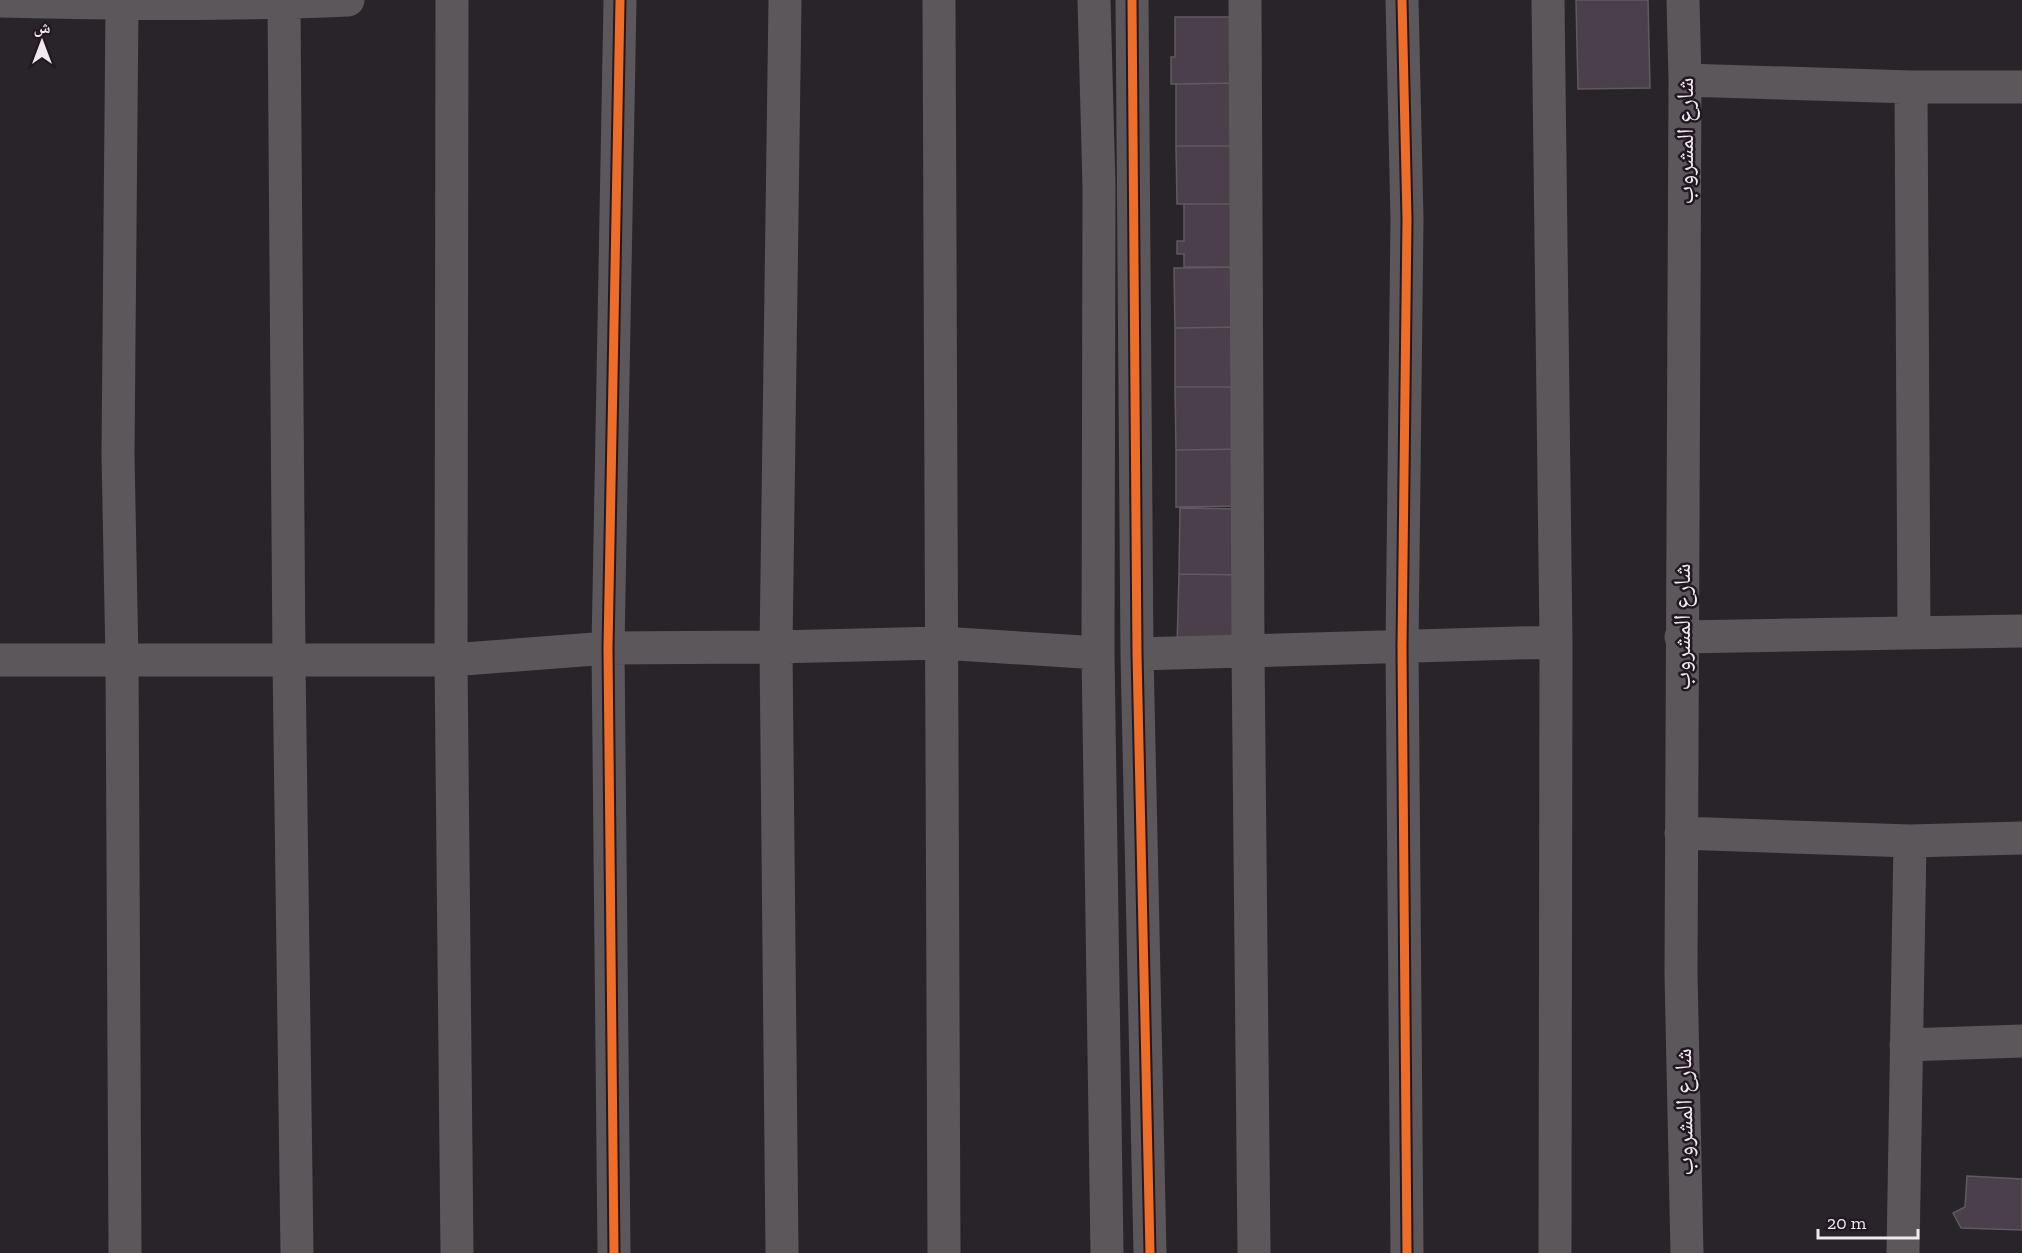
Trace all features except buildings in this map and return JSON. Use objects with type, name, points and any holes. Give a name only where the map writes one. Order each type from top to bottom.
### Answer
[{"type":"street","points":[[0,1],[122,4],[284,3],[348,0]]},
{"type":"street","points":[[452,0],[451,660],[457,1253]]},
{"type":"street","points":[[614,1253],[608,648],[620,0]]},
{"type":"street","points":[[782,1253],[776,647],[785,0]]},
{"type":"street","points":[[939,0],[944,1253]]},
{"type":"street","points":[[1094,0],[1099,186],[1098,653],[1107,1253]]},
{"type":"street","points":[[1132,0],[1137,654],[1150,1253]]},
{"type":"street","points":[[1245,0],[1254,1253]]},
{"type":"street","points":[[1402,0],[1407,219],[1402,646],[1407,1253]]},
{"type":"street","points":[[1548,0],[1556,642],[1555,1253]]},
{"type":"street","name":"شارع المشروب","points":[[1683,0],[1685,80],[1681,974],[1687,1253]]},
{"type":"street","points":[[284,3],[289,661],[297,1253]]},
{"type":"street","points":[[122,4],[118,454],[122,661],[125,1253]]},
{"type":"street","points":[[1685,80],[1911,87],[2022,87]]},
{"type":"street","points":[[1911,87],[1914,632]]},
{"type":"street","points":[[1682,637],[2022,631]]},
{"type":"street","points":[[1137,654],[1556,642]]},
{"type":"street","points":[[0,660],[451,660],[608,648],[941,643],[1098,653]]},
{"type":"street","points":[[1682,833],[1910,841],[2022,838]]},
{"type":"street","points":[[1903,1253],[1910,841]]},
{"type":"street","points":[[1906,1045],[2022,1041]]},
{"type":"cycle path","points":[[614,1253],[608,648],[620,0]]},
{"type":"cycle path","points":[[1132,0],[1137,654],[1150,1253]]},
{"type":"cycle path","points":[[1402,0],[1407,219],[1402,647],[1407,1253]]}]
